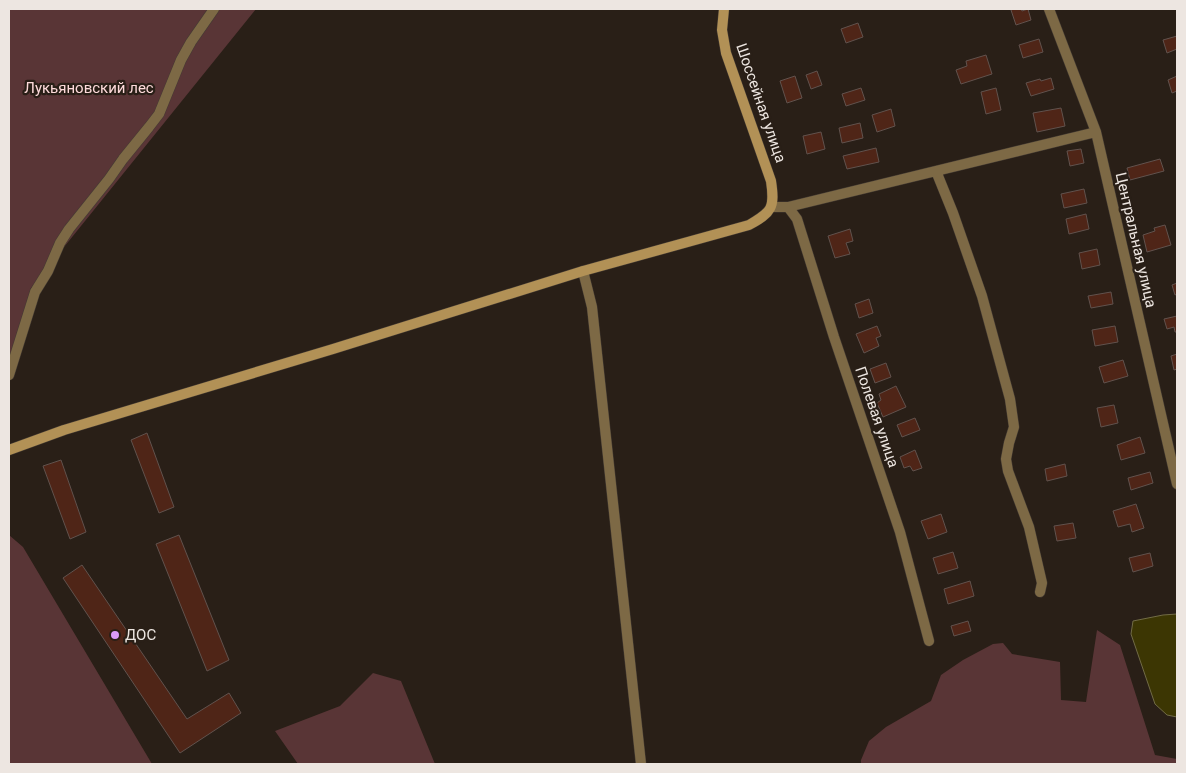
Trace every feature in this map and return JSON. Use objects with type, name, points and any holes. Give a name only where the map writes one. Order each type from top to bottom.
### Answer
[{"type":"main road","name":"Шоссейная улица","points":[[724,9],[722,30],[726,53],[771,181],[773,196],[771,207]]},
{"type":"main road","points":[[9,450],[64,430],[583,271],[749,225],[764,217],[771,207]]},
{"type":"street","points":[[9,376],[35,292],[48,271],[60,243],[74,222],[159,114],[181,60],[214,9]]},
{"type":"street","name":"Центральная улица","points":[[1049,9],[1096,132],[1177,484]]},
{"type":"street","points":[[771,207],[788,207],[1096,132]]},
{"type":"street","points":[[936,171],[982,296],[1010,398],[1014,427],[1006,459],[1008,471],[1029,527],[1042,583],[1040,592]]},
{"type":"street","name":"Полевая улица","points":[[788,207],[797,219],[834,338],[900,532],[929,641]]},
{"type":"street","points":[[583,271],[592,307],[641,764]]},
{"type":"green space","name":"Лукьяновский лес","points":[[9,9],[256,9],[31,288],[9,363]]},
{"type":"green space","points":[[9,535],[23,547],[152,764],[9,764]]},
{"type":"green space","points":[[1097,630],[1120,645],[1155,755],[1177,759],[1177,764],[861,764],[869,741],[886,727],[931,701],[941,675],[963,660],[993,644],[1003,643],[1012,654],[1060,662],[1061,700],[1086,702]]},
{"type":"green space","points":[[373,673],[401,681],[435,764],[298,764],[275,731],[340,706]]},
{"type":"shaded area","points":[[1177,614],[1177,717],[1167,715],[1155,704],[1131,634],[1133,621]]},
{"type":"building","points":[[1021,9],[1022,11],[1028,9],[1031,20],[1016,25],[1011,10]]},
{"type":"building","points":[[858,23],[863,37],[846,43],[841,29]]},
{"type":"building","points":[[1177,36],[1177,49],[1167,53],[1163,40]]},
{"type":"building","points":[[1039,39],[1043,52],[1023,58],[1019,45]]},
{"type":"building","points":[[986,55],[992,74],[961,84],[956,70],[967,66],[966,61]]},
{"type":"building","points":[[817,71],[822,85],[811,89],[806,75]]},
{"type":"building","points":[[795,76],[802,98],[787,103],[780,81]]},
{"type":"building","points":[[1177,76],[1177,91],[1172,93],[1168,80]]},
{"type":"building","points":[[1051,78],[1054,89],[1031,96],[1026,83]]},
{"type":"building","points":[[861,88],[865,100],[846,106],[842,94]]},
{"type":"building","points":[[996,88],[1001,110],[986,114],[981,92]]},
{"type":"building","points":[[1061,108],[1065,126],[1037,132],[1033,113]]},
{"type":"building","points":[[891,109],[895,126],[877,132],[872,115]]},
{"type":"building","points":[[860,123],[863,138],[842,143],[839,128]]},
{"type":"building","points":[[821,132],[825,149],[807,154],[803,136]]},
{"type":"building","points":[[876,148],[879,162],[847,169],[843,156]]},
{"type":"building","points":[[1081,149],[1084,163],[1070,166],[1067,151]]},
{"type":"building","points":[[1160,159],[1164,171],[1130,180],[1127,168]]},
{"type":"building","points":[[1084,189],[1087,203],[1064,208],[1061,194]]},
{"type":"building","points":[[1086,214],[1089,229],[1069,234],[1066,219]]},
{"type":"building","points":[[1165,225],[1171,245],[1147,252],[1143,235],[1155,231],[1154,228]]},
{"type":"building","points":[[850,229],[853,241],[846,243],[850,254],[835,258],[828,236]]},
{"type":"building","points":[[1097,249],[1100,265],[1082,269],[1079,253]]},
{"type":"building","points":[[1177,283],[1177,294],[1175,295],[1172,285]]},
{"type":"building","points":[[1111,292],[1113,304],[1091,308],[1088,296]]},
{"type":"building","points":[[869,299],[873,313],[859,318],[855,304]]},
{"type":"building","points":[[1177,316],[1177,332],[1175,332],[1174,327],[1167,329],[1164,319]]},
{"type":"building","points":[[877,326],[881,336],[876,338],[879,346],[864,353],[856,334]]},
{"type":"building","points":[[1115,326],[1118,342],[1095,346],[1092,330]]},
{"type":"building","points":[[1177,354],[1177,369],[1174,370],[1171,356]]},
{"type":"building","points":[[1123,360],[1128,376],[1104,383],[1099,367]]},
{"type":"building","points":[[886,363],[891,377],[875,383],[870,369]]},
{"type":"building","points":[[896,386],[906,407],[883,417],[877,403],[881,400],[879,394]]},
{"type":"building","points":[[1114,405],[1118,423],[1101,427],[1097,408]]},
{"type":"building","points":[[915,418],[920,430],[902,437],[897,425]]},
{"type":"building","points":[[147,433],[174,507],[159,513],[131,440]]},
{"type":"building","points":[[1140,437],[1145,453],[1121,460],[1117,445]]},
{"type":"building","points":[[915,450],[922,468],[913,471],[910,466],[904,468],[900,457]]},
{"type":"building","points":[[61,460],[86,532],[70,539],[43,466]]},
{"type":"building","points":[[1065,464],[1067,476],[1047,481],[1045,469]]},
{"type":"building","points":[[1150,472],[1153,483],[1131,490],[1128,478]]},
{"type":"building","points":[[1136,504],[1144,528],[1132,532],[1130,524],[1118,527],[1113,511]]},
{"type":"building","points":[[941,514],[947,532],[928,539],[921,521]]},
{"type":"building","points":[[1073,523],[1076,538],[1057,541],[1054,526]]},
{"type":"building","name":"ДОС","points":[[179,535],[229,660],[207,671],[156,544]]},
{"type":"building","points":[[953,552],[958,568],[938,574],[933,558]]},
{"type":"building","points":[[1150,553],[1153,566],[1133,572],[1129,558]]},
{"type":"building","name":"ДОС","points":[[82,565],[187,719],[229,693],[241,713],[180,753],[63,578]]},
{"type":"building","points":[[970,581],[974,596],[948,604],[944,589]]},
{"type":"building","points":[[968,621],[971,631],[954,636],[951,626]]},
{"type":"place","name":"ДОС","points":[[115,635]]}]
